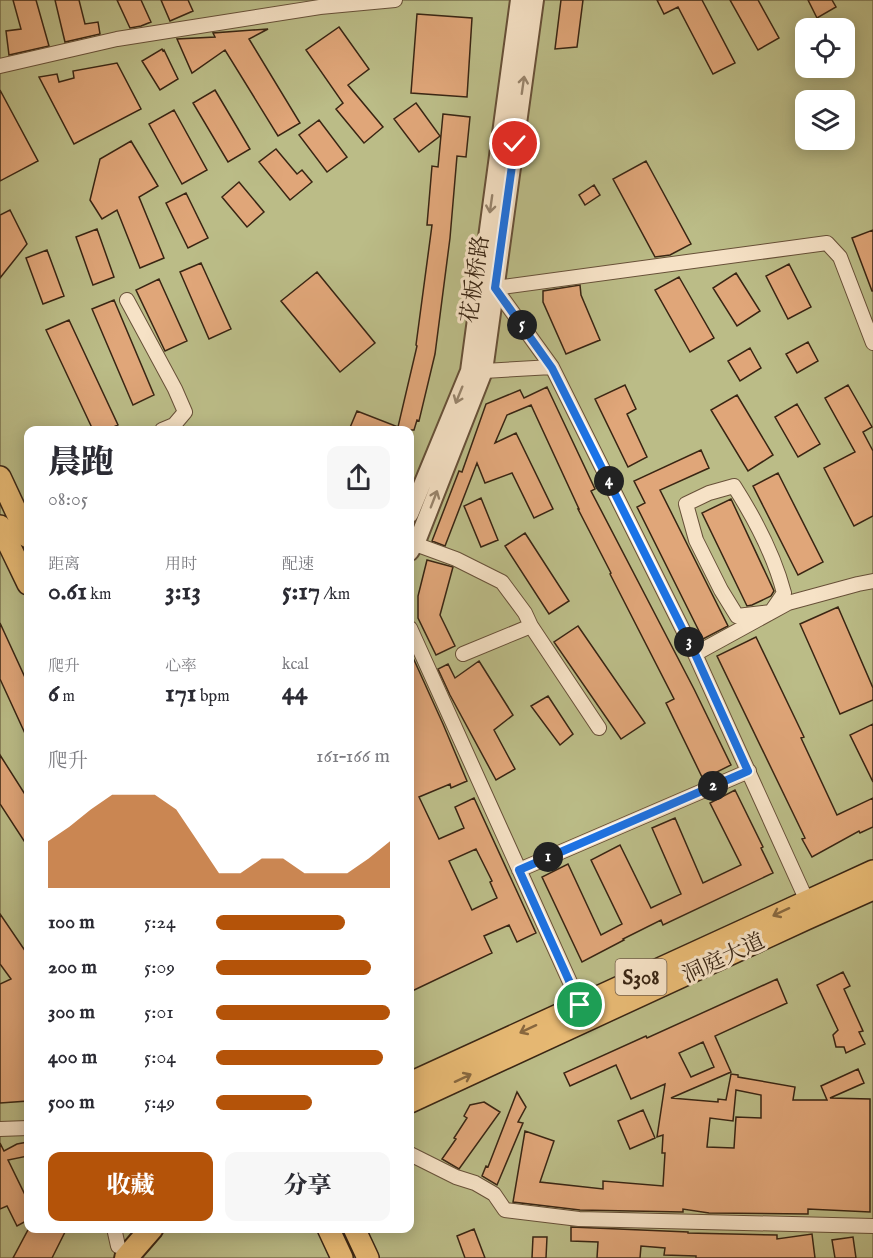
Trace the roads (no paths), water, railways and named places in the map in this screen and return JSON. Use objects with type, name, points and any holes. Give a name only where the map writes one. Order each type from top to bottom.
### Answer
[{"type":"highway","points":[[117,1248],[130,1233]]},
{"type":"highway","points":[[117,1248],[143,1233]]},
{"type":"main road","points":[[0,477],[22,506]]},
{"type":"main road","points":[[1,531],[24,576]]},
{"type":"main road","name":"洞庭大道","points":[[414,1100],[807,901],[873,871]]},
{"type":"main road","name":"洞庭大道","points":[[414,1081],[584,1013],[873,889]]},
{"type":"main road","points":[[328,1233],[342,1258]]},
{"type":"main road","points":[[356,1233],[368,1258]]},
{"type":"street","points":[[0,66],[117,39],[320,7],[395,0]]},
{"type":"street","name":"花板桥路","points":[[414,504],[469,371],[519,0]]},
{"type":"street","name":"花板桥路","points":[[414,544],[484,371],[535,0]]},
{"type":"street","points":[[807,901],[695,654],[552,368],[495,288],[827,243],[840,257],[873,343]]},
{"type":"street","points":[[127,300],[185,412],[172,426]]},
{"type":"street","points":[[484,371],[552,368]]},
{"type":"street","points":[[734,486],[751,513],[779,573],[784,593],[771,612],[736,616],[696,540],[686,504],[734,486]]},
{"type":"street","points":[[414,549],[456,560],[502,582],[525,613],[531,626],[599,728]]},
{"type":"street","points":[[695,654],[788,603],[873,581]]},
{"type":"street","points":[[463,654],[531,626]]},
{"type":"street","points":[[414,637],[584,1013]]},
{"type":"street","points":[[519,870],[748,771]]},
{"type":"street","points":[[0,1128],[24,1128]]},
{"type":"street","points":[[414,1156],[494,1194],[505,1210],[579,1219],[873,1226]]}]
